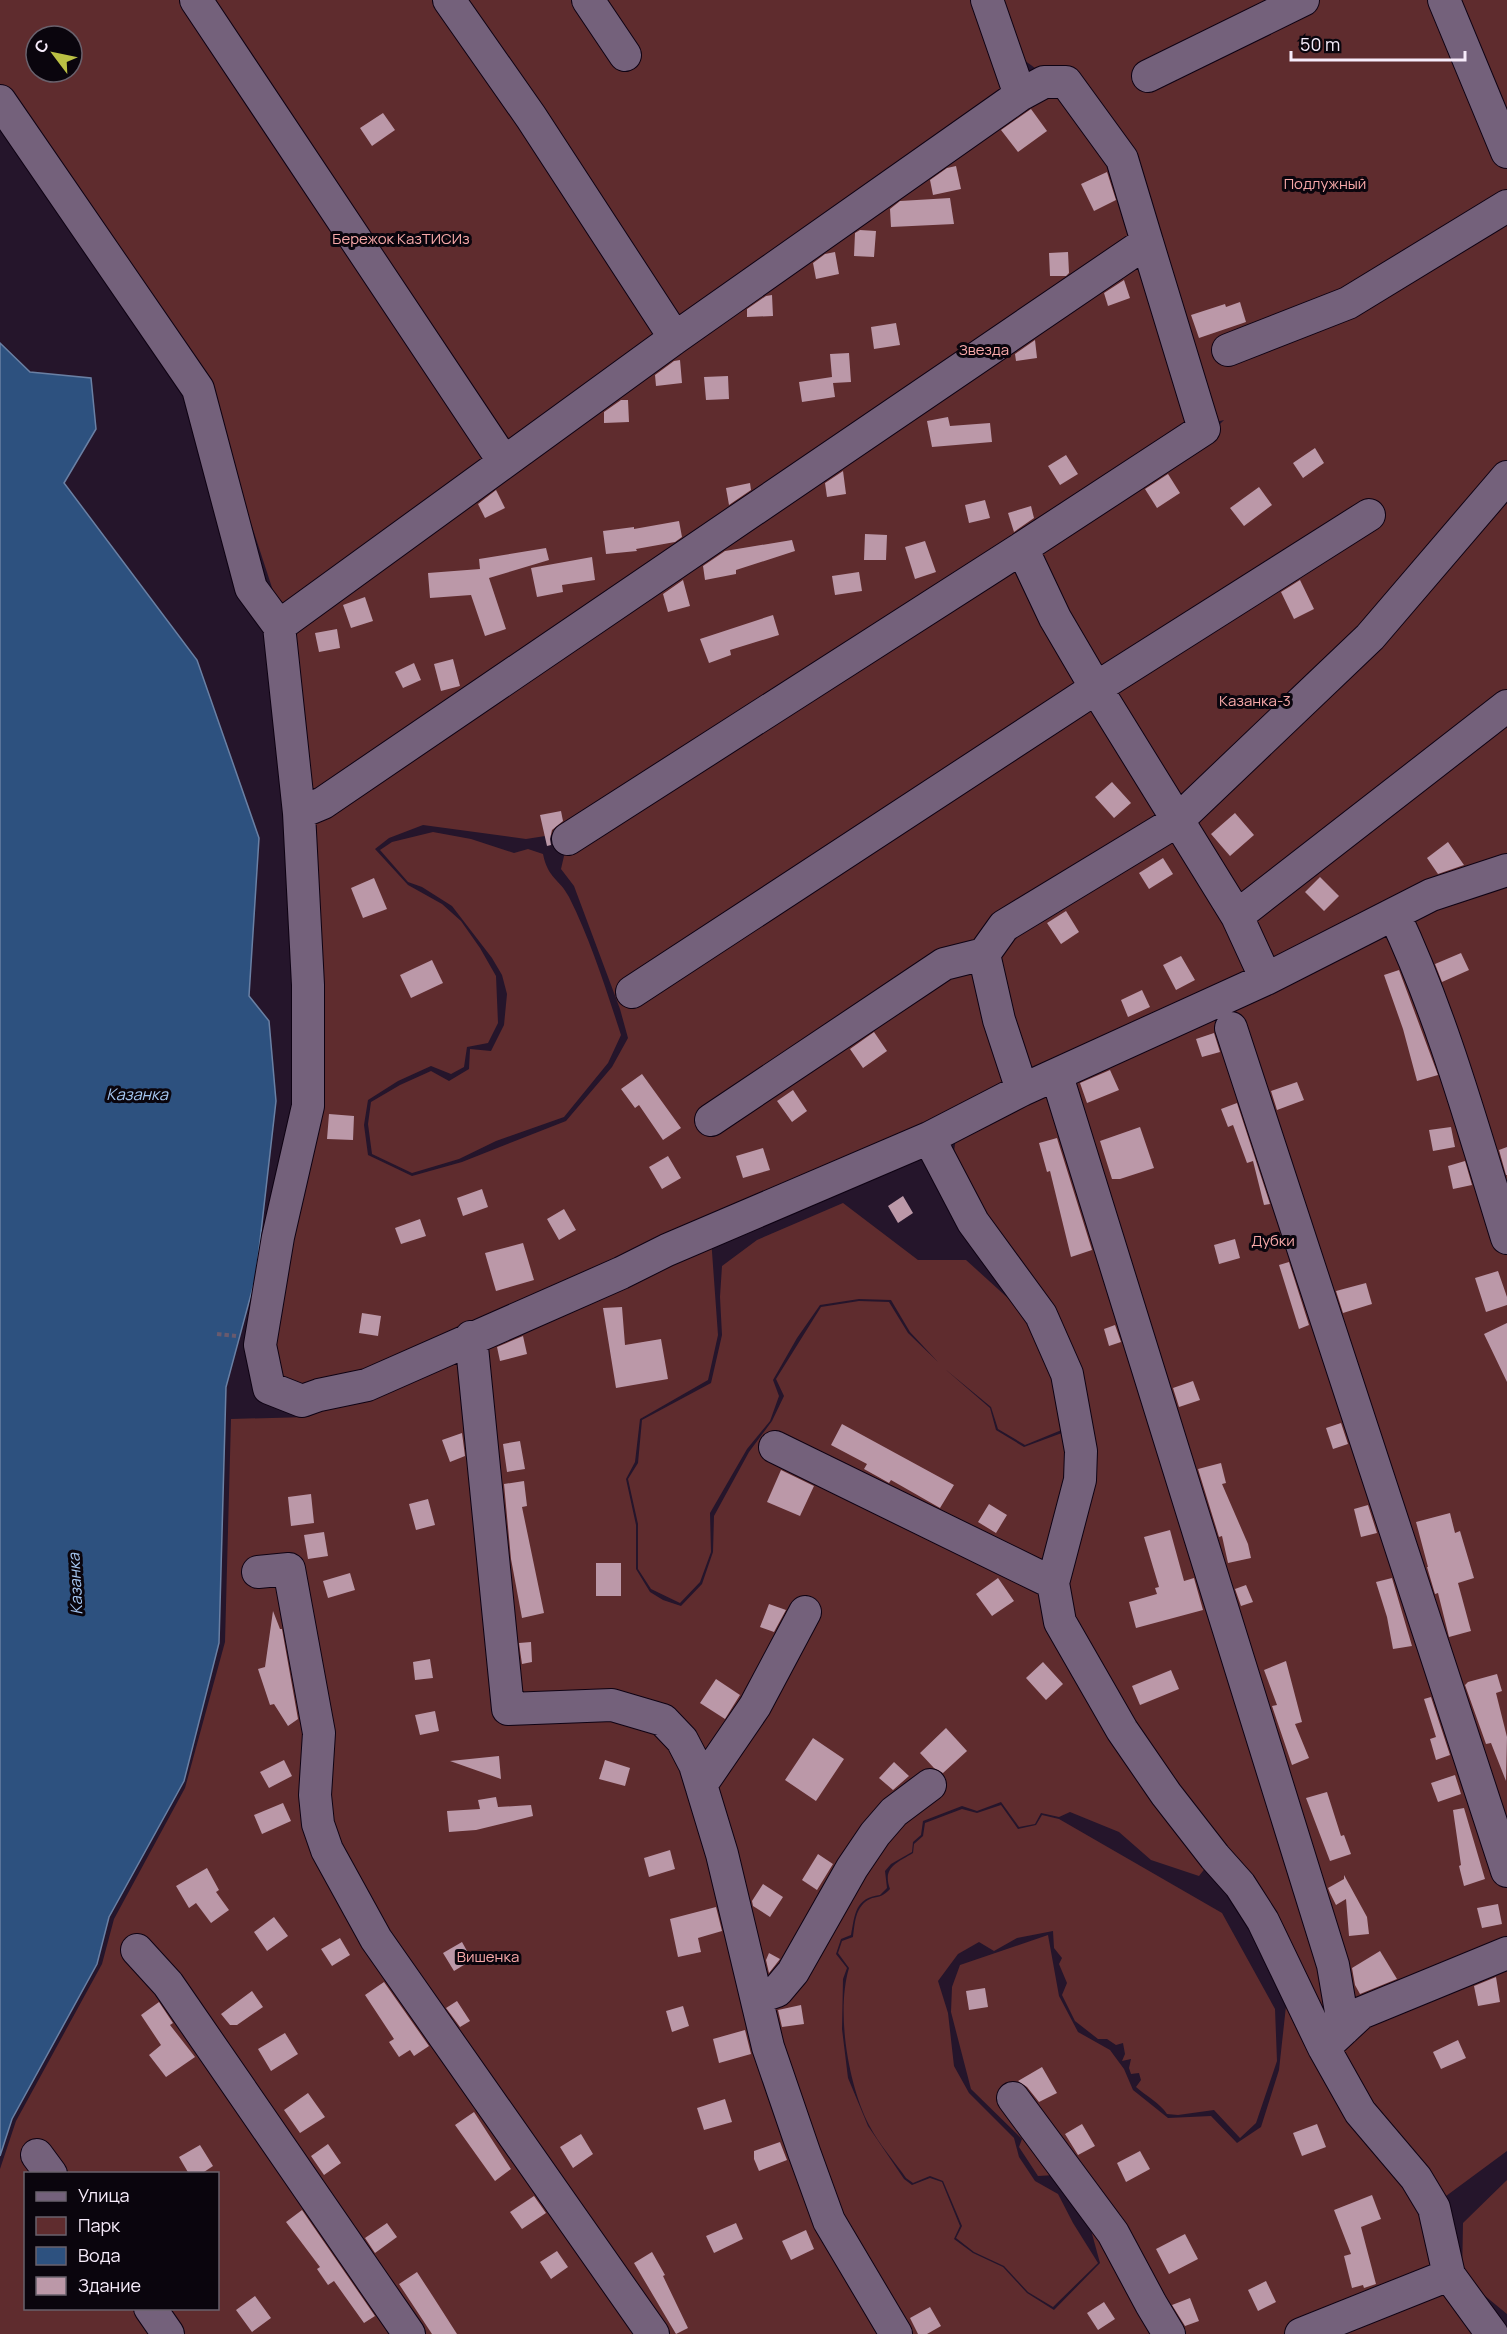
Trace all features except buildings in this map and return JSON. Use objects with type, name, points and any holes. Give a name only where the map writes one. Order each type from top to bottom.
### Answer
[{"type":"lane","points":[[196,0],[504,462]]},
{"type":"lane","points":[[449,0],[531,117],[675,338]]},
{"type":"lane","points":[[588,0],[625,55]]},
{"type":"lane","points":[[987,0],[1020,95]]},
{"type":"lane","points":[[1148,76],[1303,0]]},
{"type":"lane","points":[[1444,0],[1507,152]]},
{"type":"lane","points":[[279,626],[675,338],[1020,95],[1044,82],[1066,82],[1122,159],[1204,429],[568,839]]},
{"type":"lane","points":[[0,101],[198,389],[251,588],[279,626],[299,813],[308,985],[308,1106],[278,1238],[260,1345],[269,1388],[302,1401],[367,1384],[621,1273],[667,1250],[929,1138],[1022,1090],[1266,979],[1431,895],[1507,870]]},
{"type":"lane","points":[[1228,350],[1348,303],[1507,206]]},
{"type":"lane","points":[[299,813],[333,796],[1147,242]]},
{"type":"lane","points":[[711,1120],[944,964],[984,954],[1004,926],[1177,821],[1370,637],[1507,477]]},
{"type":"lane","points":[[632,992],[1096,688],[1368,515]]},
{"type":"lane","points":[[1022,548],[1055,618],[1237,916],[1266,979]]},
{"type":"lane","points":[[1237,916],[1507,706]]},
{"type":"lane","points":[[1394,914],[1406,939],[1461,1086],[1507,1238]]},
{"type":"lane","points":[[984,954],[999,1020],[1022,1090]]},
{"type":"lane","points":[[1231,1028],[1507,1870]]},
{"type":"lane","points":[[1057,1076],[1333,1965],[1334,2038]]},
{"type":"lane","points":[[929,1138],[973,1222],[1041,1315],[1067,1374],[1081,1451],[1080,1480],[1053,1584],[1060,1622],[1122,1730],[1166,1794],[1215,1857],[1240,1884],[1334,2038],[1360,2112],[1416,2178],[1434,2208],[1449,2275],[1492,2334]]},
{"type":"lane","points":[[471,1337],[508,1708],[612,1705],[663,1720],[682,1740],[695,1765],[722,1854],[768,2047],[829,2221],[896,2334]]},
{"type":"lane","points":[[775,1447],[1053,1584]]},
{"type":"lane","points":[[258,1572],[289,1569],[319,1732],[315,1795],[318,1824],[327,1850],[376,1939],[652,2334]]},
{"type":"lane","points":[[701,1785],[755,1706],[805,1612]]},
{"type":"lane","points":[[756,1998],[777,1992],[793,1972],[852,1868],[875,1834],[894,1812],[930,1785]]},
{"type":"lane","points":[[137,1950],[168,1984],[409,2334]]},
{"type":"lane","points":[[1334,2038],[1361,2013],[1507,1953]]},
{"type":"lane","points":[[1013,2098],[1113,2233],[1150,2304],[1169,2334]]},
{"type":"lane","points":[[1301,2334],[1449,2275]]},
{"type":"lane","points":[[151,2310],[168,2334]]},
{"type":"green space","name":"Бережок КазТИСИз","points":[[0,0],[980,0],[1011,94],[304,603],[278,606],[201,370],[0,90]]},
{"type":"green space","points":[[992,0],[1507,0],[1507,863],[363,1376],[321,1386],[286,1384],[271,1352],[296,1195],[287,628],[1029,96],[1061,89],[1117,164],[1197,426],[571,832],[526,839],[423,825],[389,838],[375,849],[408,885],[442,904],[461,921],[496,976],[498,1023],[488,1043],[467,1047],[464,1067],[451,1074],[431,1066],[398,1081],[368,1100],[364,1125],[368,1155],[412,1176],[462,1162],[566,1121],[612,1067],[628,1038],[620,1009],[574,886],[561,869],[564,856],[573,843],[1209,435],[1224,420],[1208,424],[1126,154],[1057,66],[1035,68],[1010,50]]},
{"type":"green space","points":[[433,832],[471,839],[514,853],[528,849],[543,854],[551,874],[569,897],[584,931],[621,1035],[608,1063],[564,1117],[496,1141],[459,1159],[412,1173],[372,1154],[368,1124],[371,1102],[431,1071],[449,1081],[469,1069],[470,1049],[491,1051],[504,1025],[507,994],[502,975],[492,958],[452,906],[422,887],[408,882],[380,850],[392,842]]},
{"type":"green space","name":"Дубки","points":[[1507,876],[1507,2151],[1442,2199],[1372,2116],[1067,1622],[1076,1377],[952,1166],[957,1130]]},
{"type":"green space","name":"Вишенка","points":[[843,1203],[918,1260],[966,1260],[1020,1309],[1032,1327],[1061,1391],[1064,1429],[1025,1445],[998,1429],[991,1407],[945,1369],[990,1408],[996,1430],[1024,1447],[1070,1430],[1069,1482],[1043,1565],[1210,1862],[1199,1876],[1151,1860],[1119,1832],[1070,1812],[1059,1817],[1041,1813],[1035,1824],[1019,1827],[1001,1802],[977,1811],[962,1806],[923,1821],[921,1835],[913,1842],[912,1852],[891,1864],[885,1871],[887,1888],[880,1895],[861,1903],[855,1914],[851,1935],[841,1939],[836,1954],[847,1968],[843,1979],[842,2029],[848,2078],[868,2126],[904,2179],[912,2185],[930,2178],[942,2182],[960,2226],[954,2239],[973,2253],[1003,2267],[1027,2293],[1054,2310],[1100,2263],[1088,2219],[1055,2175],[1038,2176],[1019,2147],[1022,2139],[971,2089],[951,2012],[952,1987],[960,1965],[1048,1935],[1059,1996],[1078,2032],[1110,2050],[1124,2069],[1133,2090],[1168,2118],[1211,2116],[1237,2143],[1261,2127],[1279,2070],[1286,2006],[1350,2109],[1427,2211],[1473,2334],[0,2334],[0,2169],[16,2121],[102,1964],[114,1919],[185,1788],[225,1642],[231,1419],[308,1417],[711,1238],[718,1335],[708,1380],[640,1419],[635,1462],[626,1479],[636,1525],[636,1569],[650,1592],[663,1600],[681,1606],[702,1584],[713,1552],[714,1516],[749,1452],[772,1421],[784,1396],[776,1379],[821,1307],[859,1301],[889,1302],[908,1333],[938,1362],[910,1332],[891,1300],[859,1299],[820,1305],[797,1338],[773,1380],[779,1396],[770,1421],[747,1449],[710,1513],[711,1552],[700,1582],[680,1603],[651,1589],[638,1569],[638,1524],[628,1479],[638,1463],[642,1420],[711,1383],[722,1335],[720,1297],[722,1266],[757,1240]]},
{"type":"green space","points":[[1001,1805],[1018,1829],[1036,1825],[1042,1815],[1059,1819],[1222,1913],[1275,2009],[1277,2061],[1256,2123],[1240,2138],[1214,2110],[1178,2115],[1167,2114],[1136,2087],[1141,2080],[1139,2073],[1131,2074],[1129,2068],[1131,2059],[1122,2061],[1125,2054],[1123,2043],[1116,2045],[1107,2039],[1098,2039],[1075,2021],[1062,1995],[1067,1983],[1059,1964],[1062,1958],[1054,1948],[1053,1931],[1017,1938],[994,1951],[979,1942],[958,1954],[938,1981],[948,2013],[954,2066],[969,2093],[1014,2138],[1019,2157],[1035,2181],[1058,2194],[1098,2263],[1053,2307],[1028,2292],[1004,2266],[974,2252],[956,2238],[962,2226],[943,2181],[930,2176],[913,2183],[906,2178],[869,2125],[855,2089],[846,2048],[844,2005],[849,1968],[838,1953],[842,1941],[853,1937],[856,1916],[860,1907],[868,1900],[881,1896],[890,1889],[888,1876],[890,1871],[893,1866],[913,1853],[914,1844],[923,1836],[925,1823],[962,1809],[977,1813]]},
{"type":"green space","points":[[1507,2180],[1507,2314],[1462,2277],[1463,2223]]},
{"type":"water","name":"Казанка","points":[[0,343],[30,372],[91,378],[96,429],[64,483],[197,660],[259,838],[249,996],[269,1021],[276,1101],[256,1276],[226,1387],[219,1643],[184,1781],[109,1917],[97,1964],[12,2119],[0,2156]]},
{"type":"park label","name":"Подлужный","points":[[1325,183]]},
{"type":"park label","name":"Звезда","points":[[984,349]]},
{"type":"park label","name":"Казанка-3","points":[[1255,700]]}]
